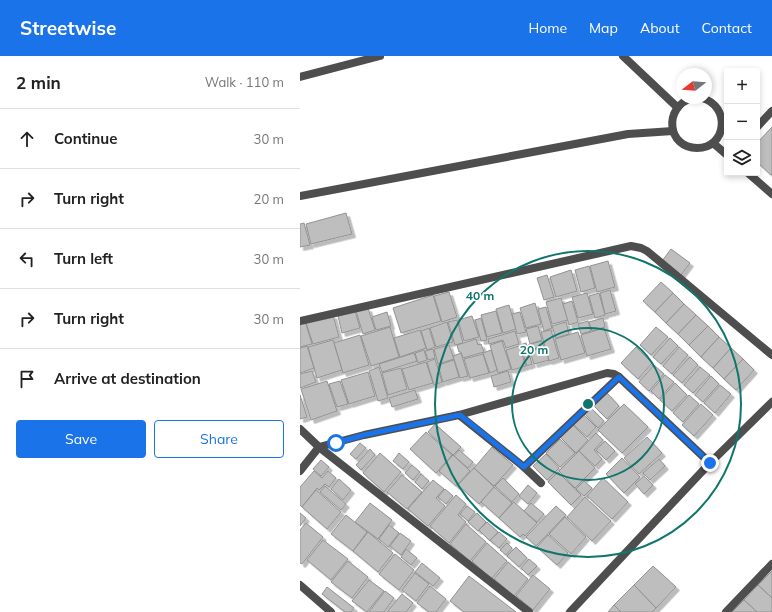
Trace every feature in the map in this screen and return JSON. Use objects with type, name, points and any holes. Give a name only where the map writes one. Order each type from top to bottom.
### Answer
[{"type":"street","points":[[300,77],[380,56]]},
{"type":"street","points":[[622,56],[677,107]]},
{"type":"street","points":[[680,104],[673,114],[673,131],[682,144],[698,148],[706,147],[713,142],[719,136],[722,129],[720,112],[712,103]]},
{"type":"street","points":[[760,124],[772,111]]},
{"type":"street","points":[[300,196],[628,134],[673,131]]},
{"type":"street","points":[[713,142],[724,151]]},
{"type":"street","points":[[751,176],[772,194]]},
{"type":"street","points":[[300,320],[631,246],[647,251],[772,355]]},
{"type":"street","points":[[300,471],[319,447],[364,435],[460,415],[607,373],[614,374],[619,377],[710,463]]},
{"type":"street","points":[[524,467],[619,377]]},
{"type":"street","points":[[570,612],[710,463],[772,402]]},
{"type":"street","points":[[460,415],[542,483]]},
{"type":"street","points":[[300,429],[319,447],[529,612]]},
{"type":"street","points":[[726,612],[772,564]]},
{"type":"street","points":[[300,585],[331,612]]},
{"type":"building","points":[[772,127],[771,175],[760,165],[760,140]]},
{"type":"building","points":[[346,213],[352,234],[311,244],[306,224]]},
{"type":"building","points":[[304,223],[310,245],[300,247],[300,224]]},
{"type":"building","points":[[671,249],[690,263],[681,275],[662,261]]},
{"type":"building","points":[[608,261],[615,287],[597,292],[590,266]]},
{"type":"building","points":[[589,266],[595,288],[581,292],[575,270]]},
{"type":"building","points":[[571,270],[577,291],[556,297],[550,277]]},
{"type":"building","points":[[547,275],[554,297],[544,300],[537,278]]},
{"type":"building","points":[[661,282],[673,293],[655,312],[643,301]]},
{"type":"building","points":[[610,290],[616,311],[605,314],[600,293]]},
{"type":"building","points":[[449,292],[457,317],[442,322],[434,296]]},
{"type":"building","points":[[587,293],[593,314],[578,318],[572,297]]},
{"type":"building","points":[[599,293],[605,315],[595,318],[589,296]]},
{"type":"building","points":[[673,293],[684,304],[666,323],[655,312]]},
{"type":"building","points":[[433,295],[441,321],[401,333],[393,308]]},
{"type":"building","points":[[561,298],[568,320],[552,324],[546,302]]},
{"type":"building","points":[[572,301],[578,322],[569,325],[563,304]]},
{"type":"building","points":[[535,303],[541,324],[526,328],[520,308]]},
{"type":"building","points":[[684,304],[696,315],[678,334],[666,323]]},
{"type":"building","points":[[509,305],[516,329],[503,333],[496,309]]},
{"type":"building","points":[[546,307],[552,328],[544,331],[538,309]]},
{"type":"building","points":[[368,308],[375,330],[363,334],[356,311]]},
{"type":"building","points":[[355,311],[360,328],[342,333],[338,316]]},
{"type":"building","points":[[496,311],[502,333],[487,337],[481,315]]},
{"type":"building","points":[[387,312],[391,326],[376,330],[372,317]]},
{"type":"building","points":[[520,312],[526,332],[517,334],[512,314]]},
{"type":"building","points":[[333,315],[339,337],[313,344],[306,323]]},
{"type":"building","points":[[696,315],[708,326],[689,345],[678,334]]},
{"type":"building","points":[[472,316],[479,337],[464,341],[458,320]]},
{"type":"building","points":[[481,318],[487,340],[481,341],[475,320]]},
{"type":"building","points":[[603,318],[605,327],[592,331],[589,322]]},
{"type":"building","points":[[457,320],[463,343],[455,345],[448,322]]},
{"type":"building","points":[[305,321],[312,344],[300,347],[300,322]]},
{"type":"building","points":[[588,321],[591,331],[581,334],[578,324]]},
{"type":"building","points":[[447,322],[453,342],[436,347],[430,328]]},
{"type":"building","points":[[566,322],[569,334],[556,338],[552,326]]},
{"type":"building","points":[[538,326],[542,340],[530,344],[526,329]]},
{"type":"building","points":[[708,326],[719,337],[701,357],[689,345]]},
{"type":"building","points":[[390,327],[399,357],[371,366],[361,336]]},
{"type":"building","points":[[656,327],[668,337],[651,355],[640,345]]},
{"type":"building","points":[[429,328],[435,347],[427,350],[421,331]]},
{"type":"building","points":[[604,328],[611,349],[587,356],[581,335]]},
{"type":"building","points":[[420,330],[426,348],[400,357],[394,338]]},
{"type":"building","points":[[551,330],[559,358],[549,361],[541,332]]},
{"type":"building","points":[[515,331],[519,344],[506,348],[503,340],[489,344],[488,339]]},
{"type":"building","points":[[578,332],[585,353],[561,360],[555,339]]},
{"type":"building","points":[[360,335],[369,365],[343,373],[334,343]]},
{"type":"building","points":[[719,337],[731,348],[713,368],[701,357]]},
{"type":"building","points":[[670,338],[678,346],[661,364],[653,357]]},
{"type":"building","points":[[476,339],[478,345],[481,344],[484,352],[463,358],[457,345]]},
{"type":"building","points":[[333,340],[342,370],[317,378],[308,347]]},
{"type":"building","points":[[502,341],[511,369],[498,373],[490,345]]},
{"type":"building","points":[[542,341],[549,360],[534,364],[528,345]]},
{"type":"building","points":[[526,343],[532,364],[527,366],[520,345]]},
{"type":"building","points":[[449,345],[454,359],[438,364],[434,349]]},
{"type":"building","points":[[307,346],[314,368],[300,373],[300,348]]},
{"type":"building","points":[[519,346],[526,366],[512,370],[506,350]]},
{"type":"building","points":[[636,347],[652,363],[638,379],[621,363]]},
{"type":"building","points":[[679,347],[688,355],[672,374],[663,366]]},
{"type":"building","points":[[731,348],[743,359],[724,379],[713,368]]},
{"type":"building","points":[[433,349],[435,358],[428,360],[425,351]]},
{"type":"building","points":[[424,350],[427,360],[418,363],[415,353]]},
{"type":"building","points":[[491,350],[497,370],[490,373],[483,353]]},
{"type":"building","points":[[414,353],[417,361],[382,372],[379,364]]},
{"type":"building","points":[[461,353],[468,376],[460,378],[453,356]]},
{"type":"building","points":[[483,354],[489,373],[470,378],[464,359]]},
{"type":"building","points":[[690,357],[698,365],[682,383],[673,375]]},
{"type":"building","points":[[435,359],[442,382],[434,385],[427,362]]},
{"type":"building","points":[[743,359],[754,370],[736,390],[724,379]]},
{"type":"building","points":[[454,360],[459,377],[443,382],[438,365]]},
{"type":"building","points":[[426,362],[433,383],[409,390],[402,369]]},
{"type":"building","points":[[654,365],[664,374],[649,391],[639,382]]},
{"type":"building","points":[[379,367],[388,398],[378,401],[369,371]]},
{"type":"building","points":[[700,367],[710,375],[693,393],[684,385]]},
{"type":"building","points":[[401,368],[407,389],[388,395],[382,373]]},
{"type":"building","points":[[312,371],[316,382],[300,388],[300,374]]},
{"type":"building","points":[[508,371],[511,382],[494,387],[491,376]]},
{"type":"building","points":[[368,372],[375,396],[349,404],[341,380]]},
{"type":"building","points":[[665,375],[674,382],[659,399],[651,391]]},
{"type":"building","points":[[711,376],[719,384],[703,402],[695,395]]},
{"type":"building","points":[[327,381],[337,411],[311,420],[301,389]]},
{"type":"building","points":[[340,381],[348,404],[337,407],[329,384]]},
{"type":"building","points":[[675,383],[687,395],[672,411],[660,400]]},
{"type":"building","points":[[720,385],[731,394],[715,413],[704,403]]},
{"type":"building","points":[[415,390],[418,399],[392,407],[389,398]]},
{"type":"building","points":[[607,393],[619,406],[607,419],[594,406]]},
{"type":"building","points":[[300,395],[307,417],[300,419]]},
{"type":"building","points":[[689,395],[699,404],[683,422],[673,413]]},
{"type":"building","points":[[624,404],[648,427],[622,453],[598,430]]},
{"type":"building","points":[[701,404],[713,415],[694,436],[682,425]]},
{"type":"building","points":[[590,407],[604,421],[598,428],[584,413]]},
{"type":"building","points":[[582,413],[596,427],[587,437],[572,423]]},
{"type":"building","points":[[571,423],[588,440],[576,453],[559,436]]},
{"type":"building","points":[[435,424],[461,447],[453,455],[428,432]]},
{"type":"building","points":[[426,432],[452,455],[436,473],[410,449]]},
{"type":"building","points":[[596,433],[603,440],[594,450],[602,459],[595,466],[579,451]]},
{"type":"building","points":[[647,437],[662,453],[639,474],[624,458]]},
{"type":"building","points":[[560,439],[575,453],[560,467],[546,453]]},
{"type":"building","points":[[605,441],[615,451],[606,460],[596,450]]},
{"type":"building","points":[[360,443],[366,448],[356,459],[350,454]]},
{"type":"building","points":[[492,447],[513,465],[494,486],[474,468]]},
{"type":"building","points":[[370,449],[375,455],[361,470],[356,465]]},
{"type":"building","points":[[459,450],[473,462],[468,468],[454,456]]},
{"type":"building","points":[[579,451],[595,468],[575,488],[559,471]]},
{"type":"building","points":[[380,453],[401,472],[384,492],[363,473]]},
{"type":"building","points":[[399,453],[409,462],[403,469],[393,461]]},
{"type":"building","points":[[546,454],[559,468],[547,480],[533,466]]},
{"type":"building","points":[[453,455],[470,471],[456,486],[439,471]]},
{"type":"building","points":[[622,458],[640,477],[624,493],[606,474]]},
{"type":"building","points":[[659,459],[665,466],[650,480],[643,473]]},
{"type":"building","points":[[321,460],[329,467],[321,476],[313,469]]},
{"type":"building","points":[[412,465],[420,472],[413,480],[405,473]]},
{"type":"building","points":[[474,468],[494,487],[479,504],[458,485]]},
{"type":"building","points":[[314,471],[322,478],[328,471],[336,478],[329,487],[325,484],[319,490],[317,488],[302,507],[300,505],[300,487]]},
{"type":"building","points":[[558,472],[581,495],[571,505],[548,482]]},
{"type":"building","points":[[421,474],[429,481],[422,489],[415,482]]},
{"type":"building","points":[[402,475],[422,492],[407,509],[387,492]]},
{"type":"building","points":[[644,476],[653,485],[644,494],[635,484]]},
{"type":"building","points":[[503,478],[519,494],[512,502],[495,486]]},
{"type":"building","points":[[603,478],[628,502],[612,519],[587,496]]},
{"type":"building","points":[[339,479],[351,490],[343,500],[331,489]]},
{"type":"building","points":[[433,480],[444,489],[436,498],[445,506],[428,526],[408,509]]},
{"type":"building","points":[[584,481],[592,488],[584,496],[576,489]]},
{"type":"building","points":[[528,485],[537,493],[528,504],[519,496]]},
{"type":"building","points":[[325,486],[346,504],[341,510],[320,492]]},
{"type":"building","points":[[494,487],[512,503],[499,518],[481,502]]},
{"type":"building","points":[[445,489],[453,496],[446,504],[438,497]]},
{"type":"building","points":[[316,490],[341,512],[327,529],[302,507]]},
{"type":"building","points":[[456,495],[466,504],[458,515],[466,522],[449,543],[430,526]]},
{"type":"building","points":[[585,497],[611,521],[592,541],[567,517]]},
{"type":"building","points":[[514,502],[537,523],[525,536],[523,534],[520,537],[499,518]]},
{"type":"building","points":[[370,503],[392,520],[378,539],[355,522]]},
{"type":"building","points":[[531,503],[544,514],[537,522],[524,511]]},
{"type":"building","points":[[467,506],[475,512],[468,521],[460,514]]},
{"type":"building","points":[[556,506],[566,515],[536,546],[526,537]]},
{"type":"building","points":[[300,513],[306,518],[300,526]]},
{"type":"building","points":[[477,513],[486,522],[478,531],[468,522]]},
{"type":"building","points":[[346,515],[367,532],[353,551],[331,534]]},
{"type":"building","points":[[565,517],[586,537],[571,554],[549,534]]},
{"type":"building","points":[[487,522],[498,532],[490,541],[479,530]]},
{"type":"building","points":[[306,523],[323,537],[302,564],[300,563],[300,530]]},
{"type":"building","points":[[466,524],[486,542],[470,561],[450,544]]},
{"type":"building","points":[[389,525],[399,533],[388,547],[379,539]]},
{"type":"building","points":[[368,532],[393,553],[378,572],[353,551]]},
{"type":"building","points":[[499,532],[507,539],[499,548],[490,540]]},
{"type":"building","points":[[400,533],[411,541],[401,555],[390,546]]},
{"type":"building","points":[[548,535],[568,553],[557,565],[537,547]]},
{"type":"building","points":[[323,540],[348,559],[331,580],[307,560]]},
{"type":"building","points":[[487,543],[507,561],[491,579],[472,561]]},
{"type":"building","points":[[507,543],[512,548],[506,555],[500,550]]},
{"type":"building","points":[[516,547],[527,558],[519,567],[507,556]]},
{"type":"building","points":[[406,549],[417,558],[411,565],[401,557]]},
{"type":"building","points":[[395,554],[414,570],[399,590],[379,574]]},
{"type":"building","points":[[529,559],[537,566],[528,575],[521,568]]},
{"type":"building","points":[[348,561],[368,577],[352,598],[331,582]]},
{"type":"building","points":[[508,562],[528,579],[514,596],[494,579]]},
{"type":"building","points":[[422,563],[440,578],[433,586],[415,572]]},
{"type":"building","points":[[653,566],[676,587],[656,608],[634,585]]},
{"type":"building","points":[[772,571],[772,598],[758,585]]},
{"type":"building","points":[[415,573],[429,584],[416,601],[402,590]]},
{"type":"building","points":[[533,575],[550,589],[533,610],[516,596]]},
{"type":"building","points":[[469,576],[516,612],[464,612],[450,601]]},
{"type":"building","points":[[369,580],[384,591],[367,612],[352,601]]},
{"type":"building","points":[[634,585],[656,608],[652,612],[621,612],[614,605]]},
{"type":"building","points":[[758,585],[772,598],[772,612],[757,612],[744,600]]},
{"type":"building","points":[[430,586],[446,599],[436,612],[429,612],[417,603]]},
{"type":"building","points":[[327,587],[354,608],[351,612],[345,612],[322,594]]},
{"type":"building","points":[[385,591],[394,598],[384,612],[369,612]]},
{"type":"building","points":[[402,594],[413,603],[406,612],[387,612]]},
{"type":"building","points":[[744,600],[757,612],[732,612]]},
{"type":"building","points":[[614,605],[621,612],[608,612]]},
{"type":"route","points":[[336,443],[364,435],[460,415],[524,467],[619,377],[710,463]]}]
